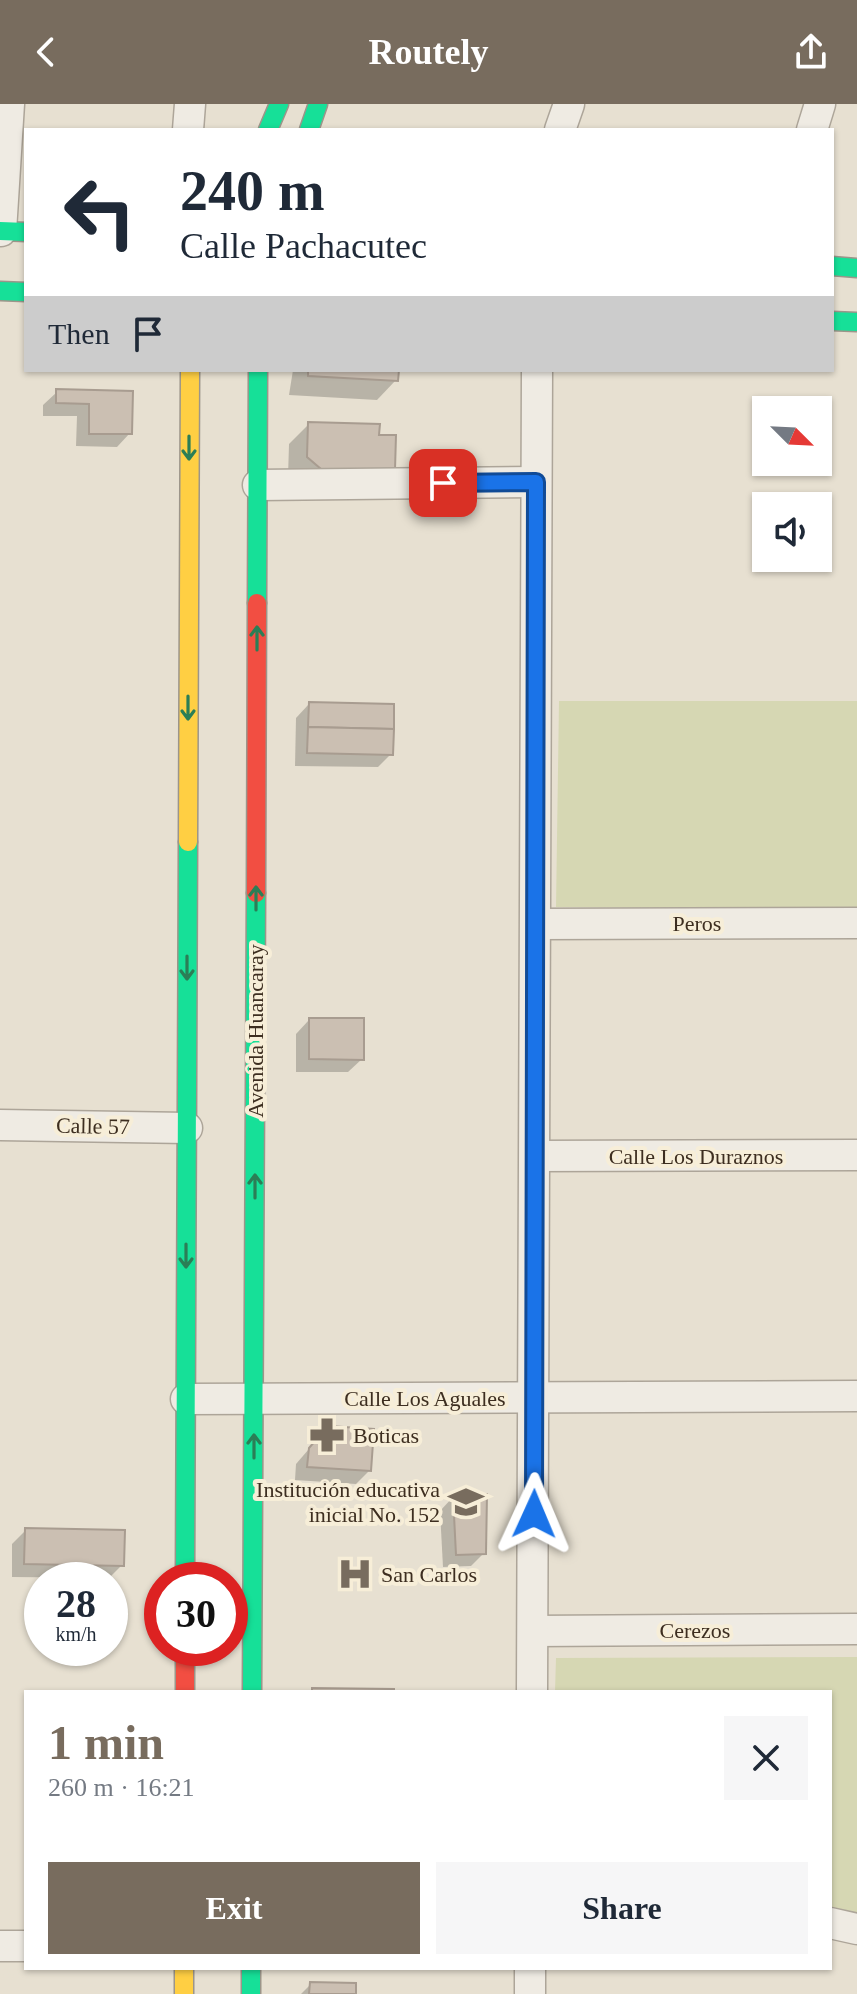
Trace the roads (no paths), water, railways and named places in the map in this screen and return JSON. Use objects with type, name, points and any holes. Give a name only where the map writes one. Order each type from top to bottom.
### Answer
[{"type":"main road","points":[[269,128],[279,104]]},
{"type":"main road","points":[[310,128],[318,104]]},
{"type":"main road","points":[[0,231],[24,232]]},
{"type":"main road","points":[[834,266],[857,268]]},
{"type":"main road","points":[[0,291],[24,292]]},
{"type":"main road","points":[[834,321],[857,322]]},
{"type":"main road","points":[[185,1562],[190,372]]},
{"type":"main road","name":"Avenida Huancaray","points":[[252,1690],[258,372]]},
{"type":"main road","points":[[185,1666],[185,1690]]},
{"type":"main road","points":[[184,1970],[184,1994]]},
{"type":"main road","points":[[251,1970],[251,1994]]},
{"type":"street","points":[[0,231],[9,104]]},
{"type":"street","points":[[188,128],[190,104]]},
{"type":"street","points":[[561,128],[569,104]]},
{"type":"street","points":[[813,128],[820,104]]},
{"type":"street","points":[[532,1690],[537,372]]},
{"type":"street","points":[[258,485],[536,482]]},
{"type":"street","name":"Peros","points":[[537,924],[857,923]]},
{"type":"street","name":"Calle 57","points":[[0,1125],[187,1128]]},
{"type":"street","name":"Calle Los Duraznos","points":[[536,1156],[857,1155]]},
{"type":"street","name":"Calle Los Aguales","points":[[186,1399],[857,1396]]},
{"type":"street","name":"Cerezos","points":[[533,1631],[857,1629]]},
{"type":"street","points":[[832,1923],[857,1929]]},
{"type":"street","points":[[0,1946],[24,1946]]},
{"type":"street","points":[[530,1970],[530,1994]]},
{"type":"place","name":"Boticas","points":[[327,1435]]},
{"type":"place","name":"Institución educativa inicial No. 152","points":[[466,1502]]},
{"type":"place","name":"San Carlos","points":[[355,1574]]}]
